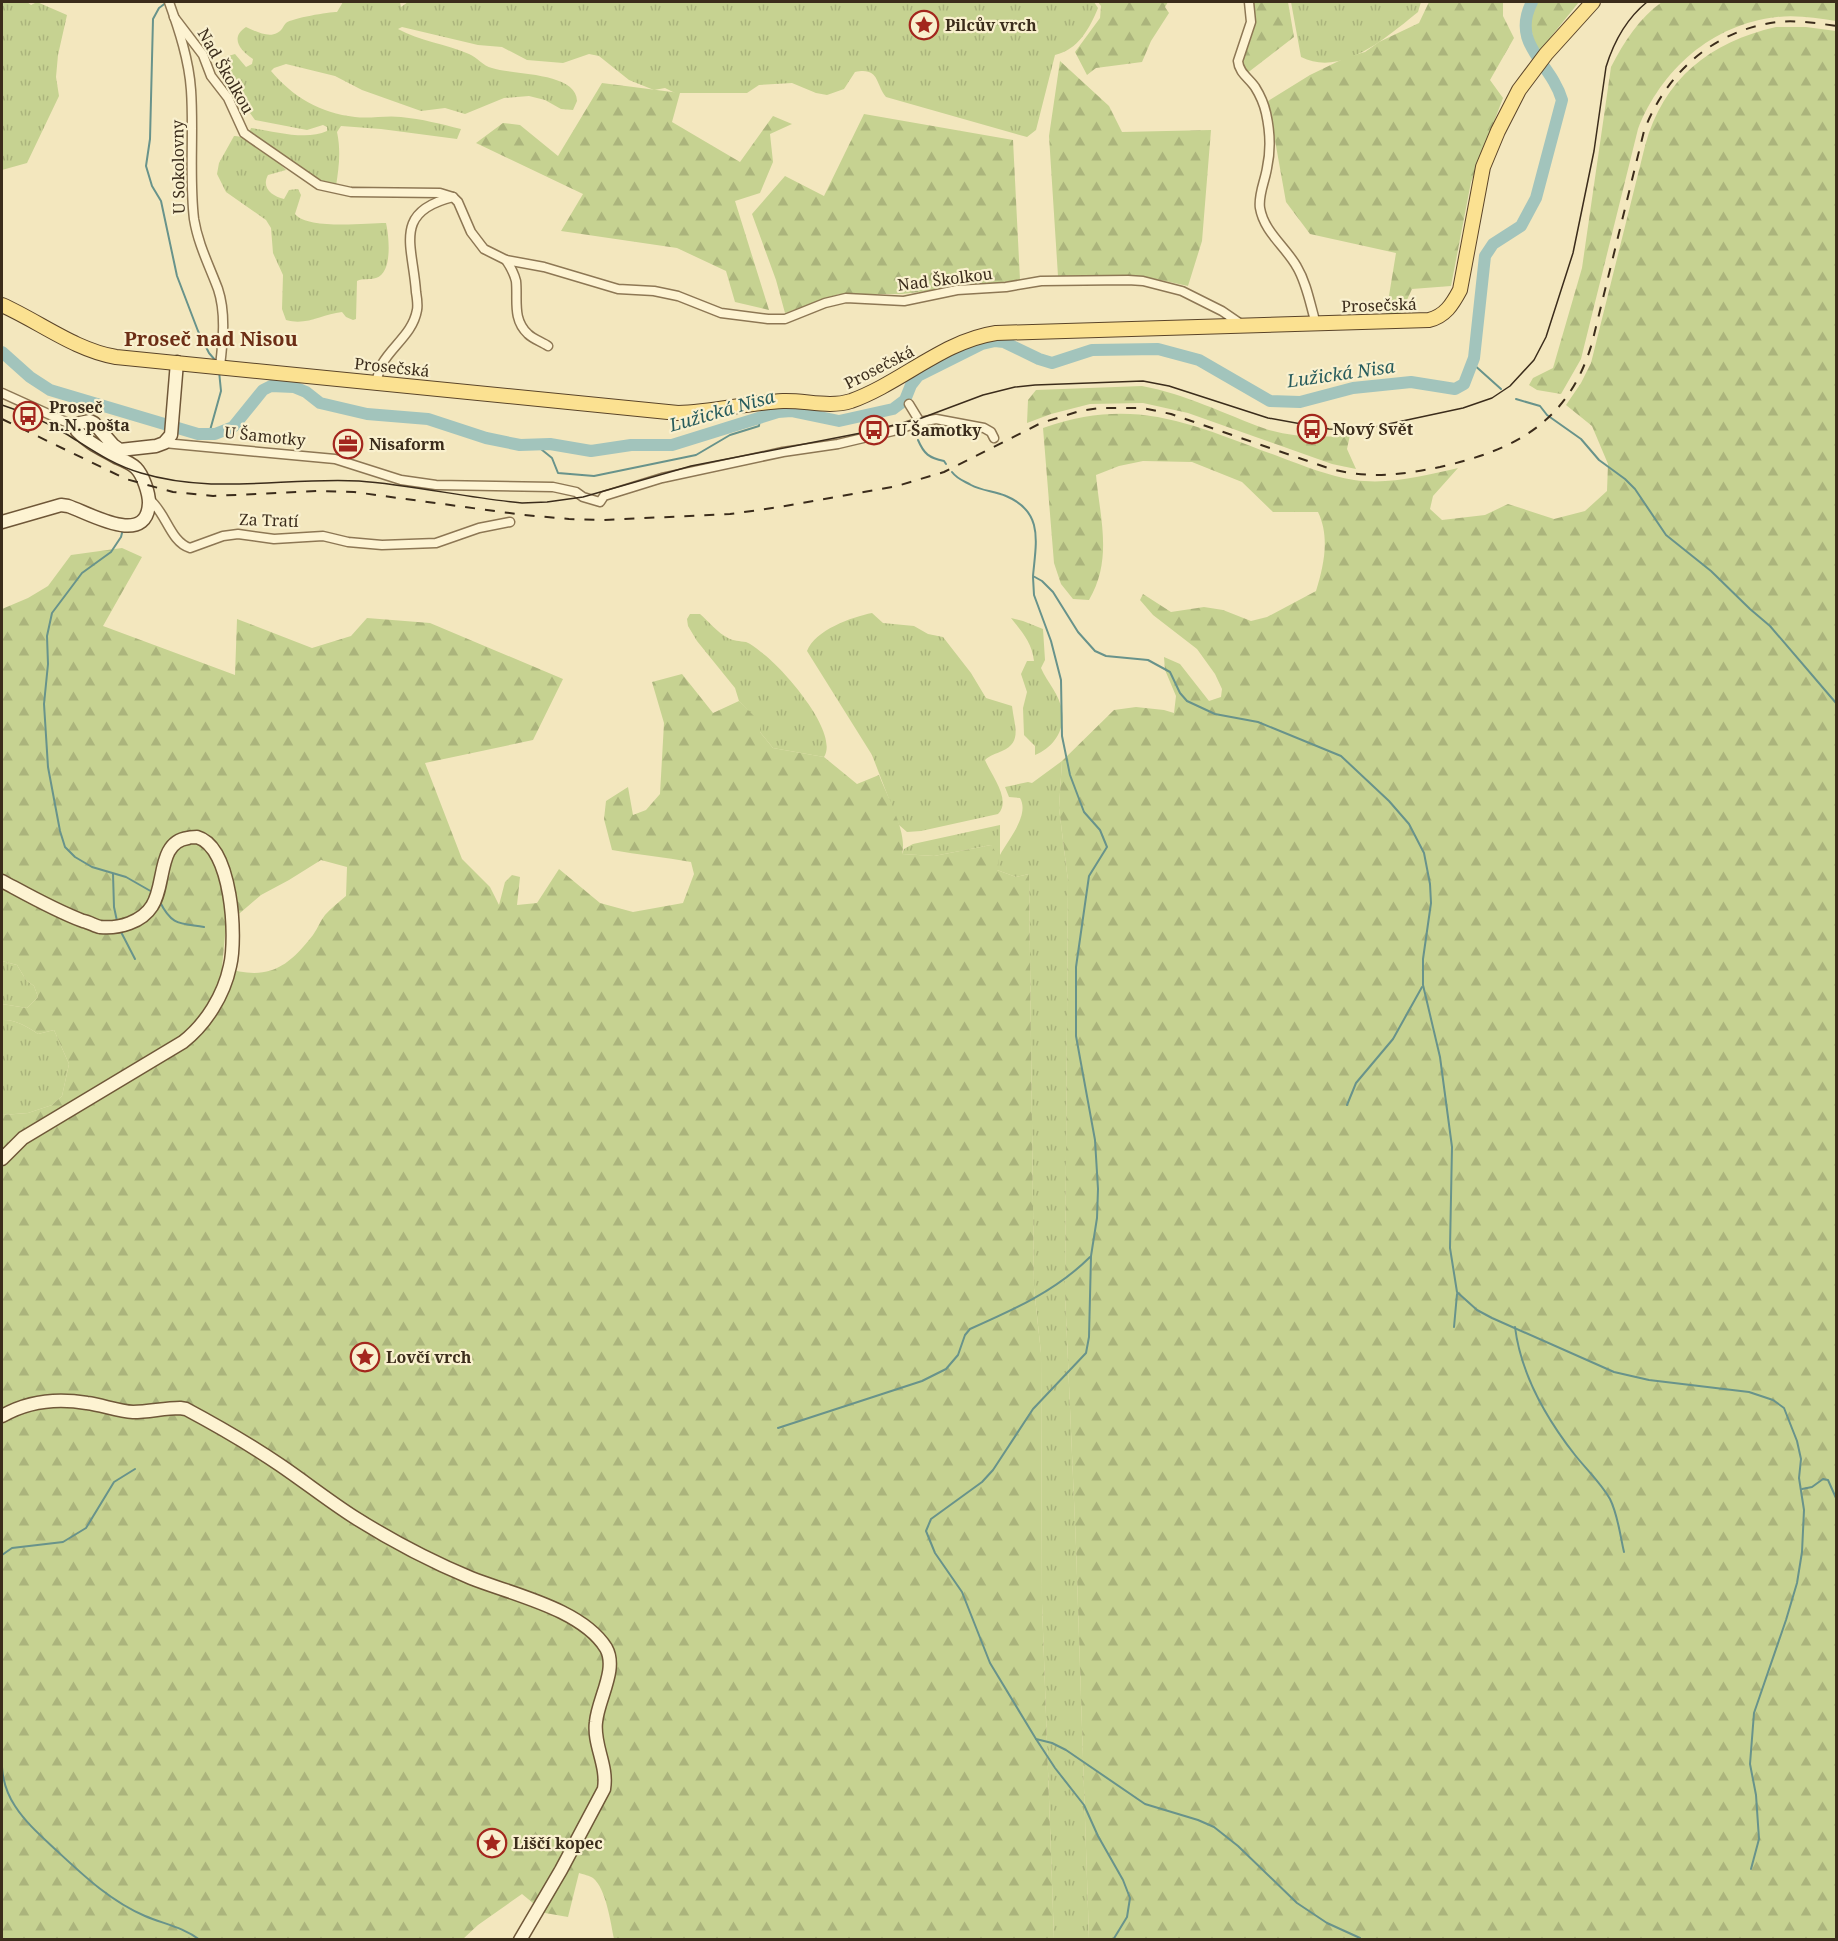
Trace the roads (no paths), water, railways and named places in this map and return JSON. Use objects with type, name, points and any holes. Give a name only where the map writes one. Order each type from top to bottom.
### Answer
[{"type":"main road","name":"Prosečská","points":[[2,305],[103,355],[678,413],[707,412],[784,401],[833,405],[862,396],[981,335],[1429,320],[1450,308],[1460,290],[1484,167],[1510,105],[1546,54],[1593,2]]},
{"type":"street","name":"U Sokolovny","points":[[169,2],[188,65],[191,89],[192,188],[195,221],[199,242],[218,290],[221,304],[224,333],[220,366]]},
{"type":"street","points":[[1249,2],[1251,22],[1238,61],[1262,102],[1268,127],[1270,149],[1260,208],[1268,228],[1301,275],[1316,324]]},
{"type":"street","name":"Nad Školkou","points":[[174,17],[203,55],[211,76],[228,98],[244,133],[319,185],[351,192],[440,193],[453,197],[464,212],[476,240],[484,249],[506,260],[544,267],[618,289],[654,291],[678,296],[721,313],[768,320],[785,318],[846,298],[904,301],[957,290],[1041,281],[1128,280],[1143,281],[1182,291],[1222,311],[1244,326]]},
{"type":"street","points":[[376,381],[382,364],[408,332],[417,310],[415,269],[409,240],[414,217],[429,206],[453,197]]},
{"type":"street","points":[[506,260],[516,281],[519,323],[530,336],[548,346]]},
{"type":"street","points":[[168,439],[173,412],[177,362]]},
{"type":"street","name":"U Šamotky","points":[[2,393],[33,405],[77,427],[77,431],[94,445],[137,469],[148,499]]},
{"type":"street","points":[[909,404],[921,422],[936,419],[984,428],[991,432],[994,438]]},
{"type":"street","name":"U Šamotky","points":[[77,427],[85,421],[94,423],[120,450],[156,446],[168,439],[335,459],[401,480],[436,485],[553,487],[576,492],[600,502],[604,496],[662,478],[783,452],[837,444],[921,422]]},
{"type":"street","points":[[2,522],[61,505],[78,509],[110,523],[130,526],[138,523],[145,515],[149,506],[148,499]]},
{"type":"street","name":"Za Tratí","points":[[148,499],[159,508],[178,540],[190,548],[223,536],[238,534],[274,539],[323,536],[348,542],[382,545],[436,543],[479,528],[510,522]]},
{"type":"street","points":[[2,881],[59,912],[100,927],[127,925],[144,915],[153,904],[168,850],[180,839],[196,837],[210,845],[224,871],[233,930],[230,967],[224,985],[213,1007],[193,1035],[23,1138],[2,1159]]},
{"type":"street","points":[[2,1416],[29,1404],[61,1401],[87,1403],[133,1412],[186,1409],[279,1464],[354,1517],[411,1551],[474,1579],[531,1599],[584,1625],[600,1640],[610,1659],[610,1669],[599,1701],[595,1724],[596,1745],[606,1779],[604,1789],[520,1940]]},
{"type":"waterway","points":[[167,2],[159,8],[153,19],[150,139],[146,166],[152,186],[161,201],[177,276],[198,331],[215,360]]},
{"type":"waterway","name":"Lužická Nisa","points":[[2,352],[30,377],[50,390],[198,434],[215,434],[233,427],[263,390],[271,386],[294,387],[306,392],[320,403],[367,414],[428,419],[486,438],[520,445],[550,444],[591,451],[631,445],[672,445],[778,412],[791,411],[839,421],[893,409],[905,400],[911,385],[918,376],[982,344],[995,341],[1004,342],[1052,363],[1092,350],[1158,349],[1199,360],[1270,401],[1300,402],[1353,388],[1411,382],[1455,389],[1464,384],[1474,358],[1485,256],[1493,244],[1521,226],[1536,198],[1562,100],[1557,87],[1529,42],[1526,30],[1532,2]]},
{"type":"waterway","points":[[1472,363],[1501,389]]},
{"type":"waterway","points":[[209,434],[221,391],[219,371]]},
{"type":"waterway","points":[[1516,399],[1540,406],[1547,415],[1581,439],[1599,460],[1625,479],[1635,489],[1666,535],[1711,571],[1770,626],[1836,703]]},
{"type":"waterway","points":[[536,445],[552,458],[558,473],[594,476],[696,455],[730,435],[759,426],[760,417]]},
{"type":"waterway","points":[[918,440],[928,455],[946,464]]},
{"type":"waterway","points":[[952,472],[975,487],[1006,496],[1027,510],[1035,529],[1033,576],[1053,592],[1078,632],[1095,651],[1106,656],[1148,660],[1170,672],[1180,693],[1187,701],[1215,714],[1258,722],[1341,756],[1389,801],[1409,824],[1424,853],[1430,884],[1431,903],[1423,959],[1423,985],[1440,1057],[1452,1147],[1450,1248],[1457,1292],[1477,1310],[1492,1318],[1614,1372],[1649,1380],[1749,1392],[1773,1400],[1784,1408],[1797,1441],[1801,1459],[1799,1478],[1804,1510],[1802,1552],[1797,1583],[1786,1620],[1754,1713],[1750,1764],[1756,1795],[1759,1839],[1751,1869]]},
{"type":"waterway","points":[[123,529],[121,537],[111,552],[82,573],[52,613],[47,636],[48,664],[44,704],[48,767],[65,847],[75,857],[92,867],[126,877],[154,893]]},
{"type":"waterway","points":[[1033,577],[1034,595],[1051,641],[1061,680],[1062,736],[1070,775],[1084,812],[1100,830],[1107,847],[1089,876],[1076,967],[1076,1036],[1095,1140],[1098,1189],[1097,1218],[1091,1256],[1089,1337],[1086,1353],[1033,1409],[993,1470],[982,1482],[931,1519],[926,1531],[935,1553],[962,1592],[990,1663],[1036,1739],[1066,1750],[1145,1804],[1214,1827],[1238,1846],[1297,1903],[1327,1923],[1360,1938]]},
{"type":"waterway","points":[[113,874],[114,907],[117,921]]},
{"type":"waterway","points":[[160,902],[164,910],[178,922],[204,927]]},
{"type":"waterway","points":[[120,930],[135,959]]},
{"type":"waterway","points":[[1347,1105],[1356,1083],[1393,1039],[1422,987]]},
{"type":"waterway","points":[[778,1428],[922,1381],[946,1369],[958,1355],[965,1335],[970,1329],[1048,1290],[1090,1257]]},
{"type":"waterway","points":[[1454,1327],[1457,1294]]},
{"type":"waterway","points":[[1515,1327],[1523,1362],[1536,1395],[1564,1441],[1610,1499],[1617,1518],[1624,1552]]},
{"type":"waterway","points":[[2,1555],[12,1548],[63,1542],[86,1528],[114,1482],[135,1469]]},
{"type":"waterway","points":[[1802,1489],[1812,1487],[1823,1479],[1828,1480],[1836,1498]]},
{"type":"waterway","points":[[1036,1739],[1084,1805],[1130,1898],[1127,1917],[1113,1940]]},
{"type":"waterway","points":[[2,1767],[4,1782],[19,1812],[39,1834],[87,1878],[132,1910],[180,1929],[200,1940]]},
{"type":"tram line","points":[[1351,432],[1463,408],[1492,398],[1510,386],[1534,360],[1546,337],[1573,253],[1594,151],[1606,67],[1622,31],[1647,2]]},
{"type":"tram line","points":[[2,405],[52,426],[121,466],[168,479],[223,484],[359,481],[522,503],[583,497],[691,466],[861,433],[919,419],[983,395],[1015,387],[1035,385],[1143,381],[1169,386],[1268,418],[1329,429],[1357,430]]},
{"type":"railway","points":[[2,419],[126,479],[173,492],[213,496],[317,491],[354,492],[569,519],[604,520],[730,514],[897,486],[944,472],[1041,423],[1080,411],[1100,408],[1143,408],[1171,414],[1331,469],[1346,472],[1386,475],[1440,467],[1492,452],[1515,441],[1536,428],[1554,412],[1569,393],[1582,370],[1592,343],[1644,131],[1653,110],[1679,73],[1713,45],[1733,34],[1754,27],[1792,21],[1836,26]]},
{"type":"place","name":"Pilcův vrch","points":[[924,25]]},
{"type":"place","name":"Proseč n.N. pošta","points":[[28,416]]},
{"type":"place","name":"Nový Svět","points":[[1312,429]]},
{"type":"place","name":"U Šamotky","points":[[874,430]]},
{"type":"place","name":"Nisaform","points":[[348,444]]},
{"type":"place","name":"Lovčí vrch","points":[[365,1357]]},
{"type":"place","name":"Liščí kopec","points":[[492,1843]]},
{"type":"district","name":"Proseč nad Nisou","points":[[211,339]]}]
